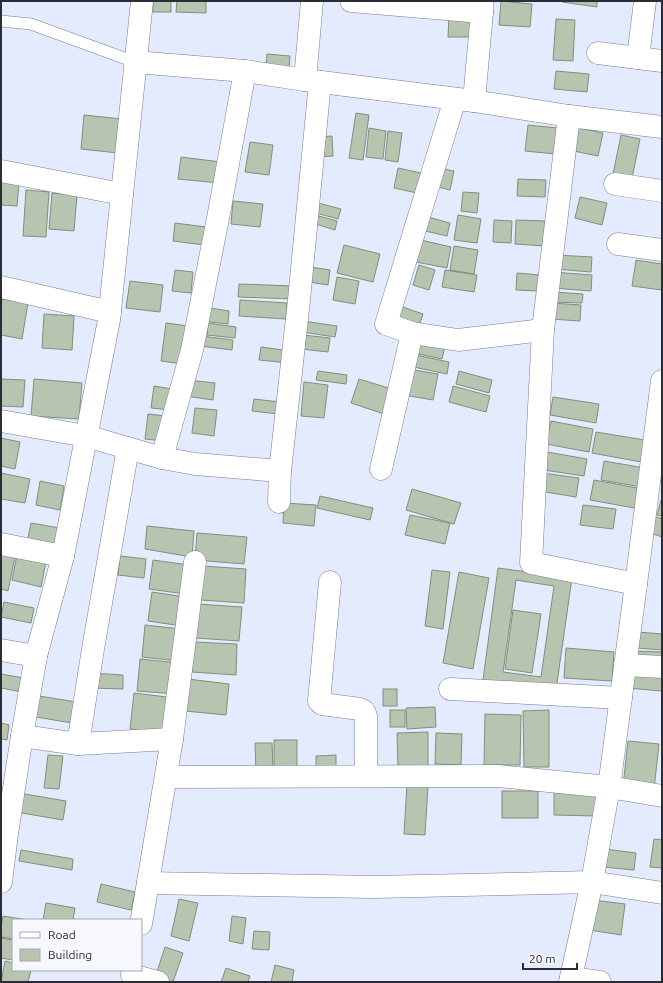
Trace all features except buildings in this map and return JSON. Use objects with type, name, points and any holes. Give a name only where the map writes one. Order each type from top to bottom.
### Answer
[{"type":"street","points":[[1,882],[4,833],[36,656],[63,556],[109,320],[142,1]]},
{"type":"street","points":[[280,502],[280,471],[300,292],[312,81],[312,1]]},
{"type":"street","points":[[351,1],[482,7],[465,100],[386,324],[412,333],[458,340],[543,330]]},
{"type":"street","points":[[638,58],[645,1]]},
{"type":"street","points":[[598,53],[662,61]]},
{"type":"street","points":[[135,62],[245,71],[465,100],[569,116],[662,127]]},
{"type":"street","points":[[162,458],[192,350],[245,71]]},
{"type":"street","points":[[569,116],[543,330],[531,563],[636,584]]},
{"type":"street","points":[[1,172],[122,194]]},
{"type":"street","points":[[615,184],[662,191]]},
{"type":"street","points":[[618,244],[662,250]]},
{"type":"street","points":[[1,287],[110,312]]},
{"type":"street","points":[[381,469],[412,333]]},
{"type":"street","points":[[600,982],[571,980],[592,882],[609,787],[662,381]]},
{"type":"street","points":[[1,421],[86,436],[162,458],[195,464],[280,471]]},
{"type":"street","points":[[78,744],[94,642],[128,448]]},
{"type":"street","points":[[1,544],[63,556]]},
{"type":"street","points":[[142,919],[172,739],[195,562]]},
{"type":"street","points":[[330,582],[319,701],[322,704],[360,709],[364,711],[366,716],[366,776]]},
{"type":"street","points":[[1,650],[36,656]]},
{"type":"street","points":[[625,665],[662,667]]},
{"type":"street","points":[[450,690],[621,698]]},
{"type":"street","points":[[22,736],[78,744],[172,739]]},
{"type":"street","points":[[166,777],[498,776],[609,787],[662,796]]},
{"type":"street","points":[[148,883],[374,887],[592,882],[662,893]]},
{"type":"street","points":[[132,976],[158,982]]},
{"type":"lane","points":[[1,21],[31,24],[135,62]]}]
